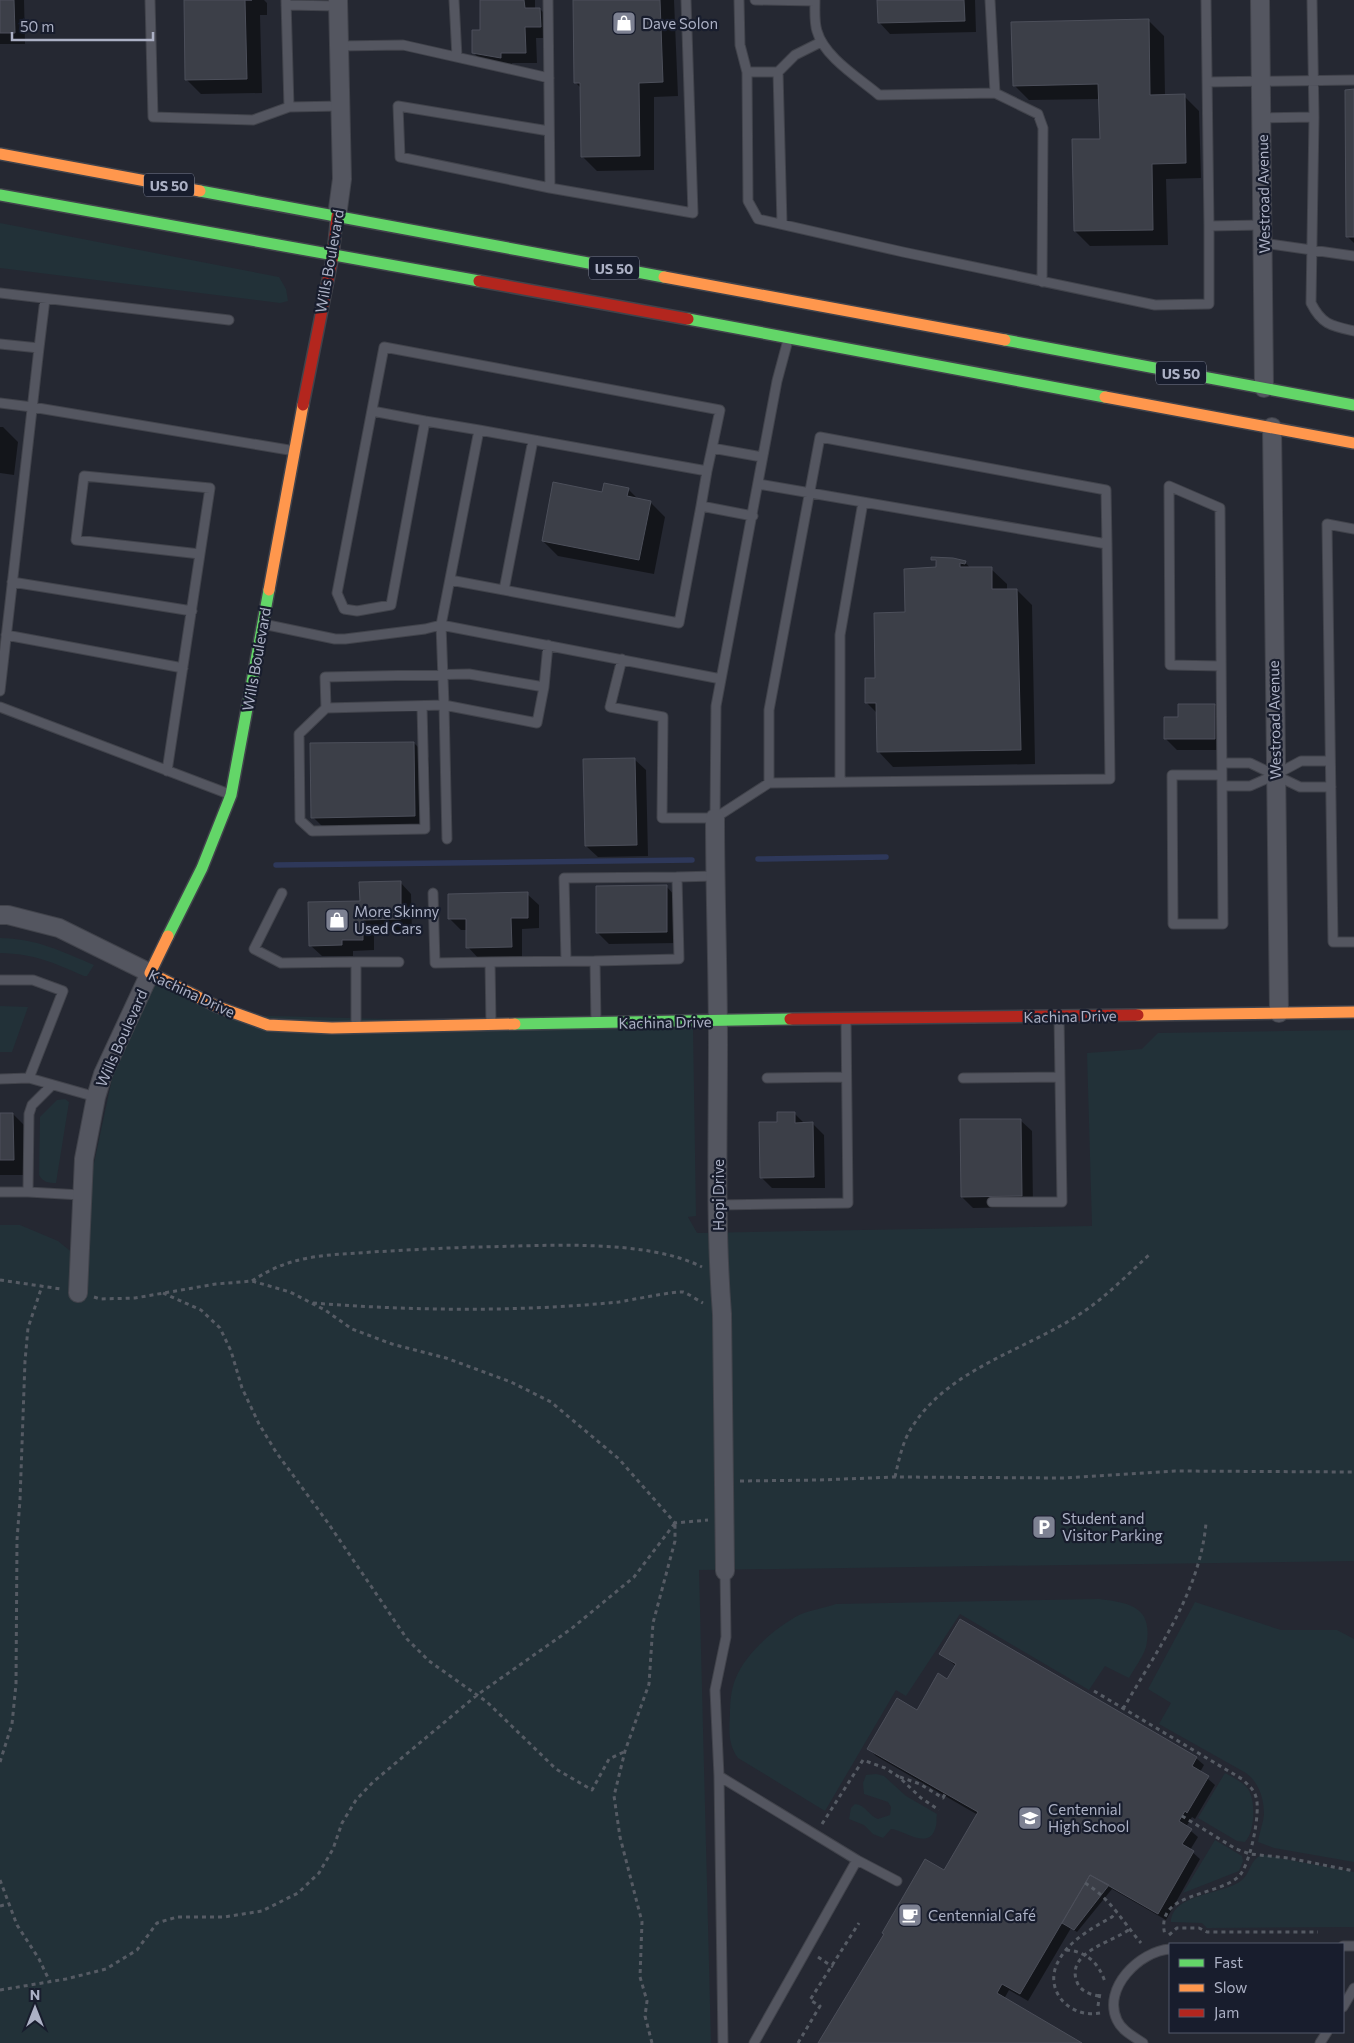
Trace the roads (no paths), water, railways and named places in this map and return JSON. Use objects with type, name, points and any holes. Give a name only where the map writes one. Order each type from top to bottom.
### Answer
[{"type":"main road","name":"US 50","points":[[0,154],[1354,406]]},
{"type":"main road","name":"US 50","points":[[0,195],[788,337],[1354,442]]},
{"type":"main road","name":"Wills Boulevard","points":[[150,973],[202,868],[231,795],[324,294],[333,255],[338,216]]},
{"type":"main road","name":"Kachina Drive","points":[[150,973],[218,1008],[268,1025],[356,1028],[718,1020],[1354,1012]]},
{"type":"street","name":"Westroad Avenue","points":[[1260,0],[1264,388]]},
{"type":"street","name":"Wills Boulevard","points":[[338,3],[342,179],[338,216]]},
{"type":"street","name":"Westroad Avenue","points":[[1272,427],[1279,1013]]},
{"type":"street","name":"Hopi Drive","points":[[715,818],[718,1205],[719,1275],[722,1314],[725,1571]]},
{"type":"street","name":"Kachina Drive","points":[[0,915],[8,915],[59,928],[150,973]]},
{"type":"street","name":"Wills Boulevard","points":[[78,1293],[84,1159],[96,1097],[103,1074],[150,973]]},
{"type":"lane","points":[[150,0],[153,116],[253,120],[289,107],[341,106]]},
{"type":"lane","points":[[454,0],[457,57]]},
{"type":"lane","points":[[548,0],[550,188]]},
{"type":"lane","points":[[549,131],[398,106],[400,157],[550,188],[693,212],[686,0]]},
{"type":"lane","points":[[739,0],[740,45],[747,72],[748,201],[758,218],[1042,282],[1155,305],[1209,304],[1206,0]]},
{"type":"lane","points":[[755,0],[815,0],[816,29],[821,42],[829,53],[879,95],[995,93],[1038,114],[1043,128],[1042,282]]},
{"type":"lane","points":[[990,0],[995,93]]},
{"type":"lane","points":[[1312,0],[1314,117],[1311,303],[1318,317],[1332,326],[1354,331]]},
{"type":"lane","points":[[289,107],[286,3],[338,3]]},
{"type":"lane","points":[[747,72],[778,72],[795,55],[821,42]]},
{"type":"lane","points":[[339,46],[403,45],[549,78]]},
{"type":"lane","points":[[778,72],[782,224]]},
{"type":"lane","points":[[1207,82],[1354,80]]},
{"type":"lane","points":[[1262,118],[1314,117]]},
{"type":"lane","points":[[1209,226],[1263,225]]},
{"type":"lane","points":[[1263,243],[1354,256]]},
{"type":"lane","points":[[0,293],[229,320]]},
{"type":"lane","points":[[0,691],[45,298]]},
{"type":"lane","points":[[715,818],[716,706],[753,516],[762,457],[788,337]]},
{"type":"lane","points":[[0,344],[39,348]]},
{"type":"lane","points":[[425,421],[391,605],[349,611],[344,609],[337,593],[384,347],[720,410],[679,623],[450,580]]},
{"type":"lane","points":[[0,403],[295,451]]},
{"type":"lane","points":[[372,411],[707,471]]},
{"type":"lane","points":[[447,839],[441,625],[479,430]]},
{"type":"lane","points":[[622,659],[610,706],[663,717],[662,818],[715,818],[769,783],[1110,779],[1106,490],[820,437],[769,710],[769,783]]},
{"type":"lane","points":[[504,590],[533,440]]},
{"type":"lane","points":[[712,448],[762,457]]},
{"type":"lane","points":[[167,770],[192,611],[210,488],[84,476],[76,540],[200,554]]},
{"type":"lane","points":[[758,484],[1107,544]]},
{"type":"lane","points":[[1221,666],[1170,665],[1169,486],[1220,508],[1222,763],[1223,924],[1173,924],[1172,775],[1222,775]]},
{"type":"lane","points":[[840,782],[840,635],[863,502]]},
{"type":"lane","points":[[701,506],[753,516]]},
{"type":"lane","points":[[1354,529],[1327,524],[1333,942],[1354,942]]},
{"type":"lane","points":[[12,582],[192,611]]},
{"type":"lane","points":[[263,624],[334,639],[425,629],[441,625],[721,679]]},
{"type":"lane","points":[[6,635],[183,668]]},
{"type":"lane","points":[[422,706],[425,829],[312,831],[300,820],[299,734],[326,708],[444,705],[537,724],[544,687],[548,645]]},
{"type":"lane","points":[[326,708],[325,677],[469,674],[544,687]]},
{"type":"lane","points":[[0,708],[231,795]]},
{"type":"lane","points":[[1222,786],[1250,786],[1301,761],[1330,761]]},
{"type":"lane","points":[[1222,763],[1250,763],[1300,787],[1331,787]]},
{"type":"lane","points":[[566,961],[564,878],[715,876]]},
{"type":"lane","points":[[433,893],[435,963],[679,959],[678,877]]},
{"type":"lane","points":[[282,893],[254,949],[281,963],[398,962]]},
{"type":"lane","points":[[595,961],[596,1023]]},
{"type":"lane","points":[[356,962],[356,1028]]},
{"type":"lane","points":[[490,962],[491,1025]]},
{"type":"lane","points":[[0,980],[33,980],[63,992],[29,1078]]},
{"type":"lane","points":[[992,1202],[1062,1202],[1058,1016]]},
{"type":"lane","points":[[718,1205],[848,1203],[846,1019]]},
{"type":"lane","points":[[767,1078],[846,1077]]},
{"type":"lane","points":[[963,1078],[1060,1077]]},
{"type":"lane","points":[[0,1079],[29,1078],[96,1097]]},
{"type":"lane","points":[[28,1192],[29,1114],[32,1105],[52,1085]]},
{"type":"lane","points":[[0,1192],[81,1195]]},
{"type":"lane","points":[[723,2043],[719,1776],[715,1690],[726,1637],[725,1571]]},
{"type":"lane","points":[[719,1776],[815,1835],[896,1881]]},
{"type":"lane","points":[[754,2043],[858,1860]]},
{"type":"lane","points":[[1143,2043],[1121,2027],[1116,2018],[1114,1998],[1121,1981],[1132,1967],[1149,1955],[1169,1949]]},
{"type":"lane","points":[[1344,2006],[1353,1992]]},
{"type":"waterway","points":[[758,859],[886,857]]},
{"type":"waterway","points":[[276,865],[692,860]]},
{"type":"place","name":"Dave Solon","points":[[624,23]]},
{"type":"place","name":"More Skinny Used Cars","points":[[337,920]]},
{"type":"place","name":"Student and Visitor Parking","points":[[1044,1527]]},
{"type":"place","name":"Centennial High School","points":[[1030,1818]]},
{"type":"place","name":"Centennial Café","points":[[910,1915]]}]
